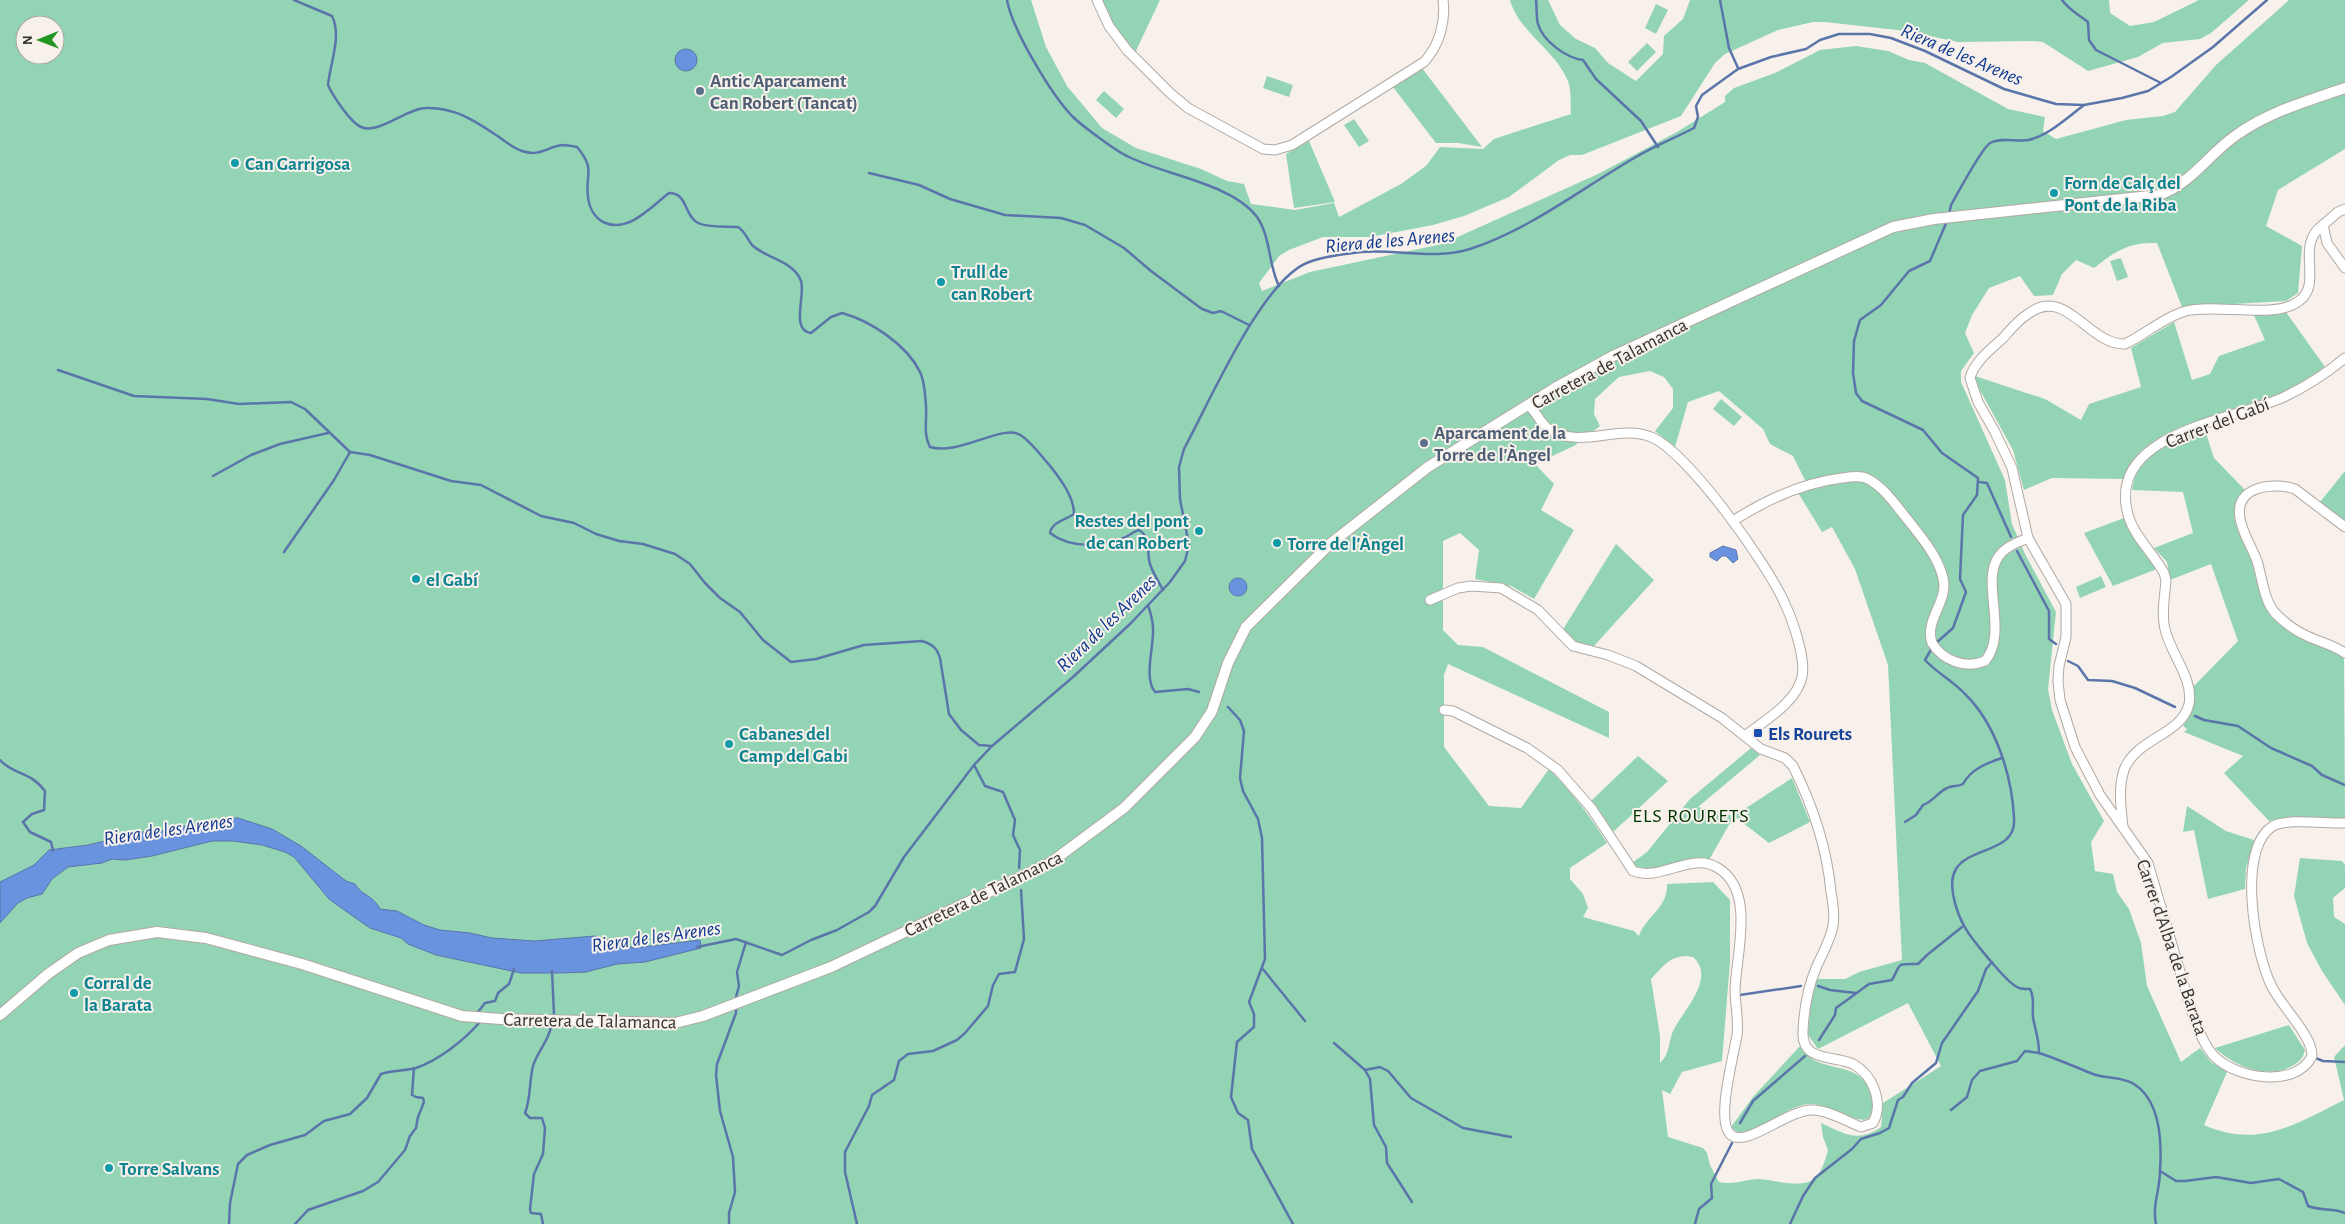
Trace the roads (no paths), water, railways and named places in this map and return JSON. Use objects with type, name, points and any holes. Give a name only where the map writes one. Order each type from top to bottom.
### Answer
[{"type":"street","points":[[1097,0],[1109,26],[1127,50],[1188,108],[1239,138],[1263,149],[1275,150],[1287,148],[1299,141],[1424,62],[1433,51],[1438,38],[1443,21],[1443,0]]},
{"type":"street","name":"Carretera de Talamanca","points":[[0,1015],[48,974],[78,953],[109,940],[157,932],[206,938],[302,964],[462,1016],[502,1020],[675,1023],[703,1016],[831,968],[1050,863],[1124,808],[1195,737],[1212,711],[1238,638],[1292,579],[1345,531],[1428,467],[1528,405],[1613,356],[1828,255],[1893,227],[1934,219],[2159,195],[2178,188],[2225,143],[2256,122],[2345,88]]},
{"type":"street","points":[[2123,827],[2090,778],[2065,718],[2058,681],[2059,666],[2066,637],[2066,604],[2028,538],[2012,468],[1972,389],[1970,378],[1976,366],[2020,320],[2028,313],[2042,307],[2059,308],[2070,313],[2107,342],[2116,345],[2125,344],[2184,312],[2214,309],[2269,310],[2290,306],[2300,301],[2309,287],[2310,245],[2313,234],[2338,212],[2345,209]]},
{"type":"street","points":[[2323,225],[2327,243],[2345,268]]},
{"type":"street","name":"Carrer del Gabí","points":[[2123,827],[2120,792],[2121,780],[2127,763],[2142,747],[2180,722],[2186,713],[2190,700],[2188,687],[2165,629],[2166,580],[2164,573],[2129,519],[2126,491],[2132,469],[2147,451],[2168,439],[2284,397],[2315,379],[2345,358]]},
{"type":"street","points":[[1528,405],[1549,430],[1566,436],[1592,437],[1623,433],[1650,437],[1667,448],[1698,478],[1734,521],[1770,575],[1786,604],[1802,663],[1801,680],[1791,698],[1745,736]]},
{"type":"street","points":[[1734,521],[1764,502],[1792,490],[1821,481],[1851,477],[1866,478],[1876,484],[1912,525],[1940,566],[1944,580],[1944,591],[1930,624],[1930,637],[1938,652],[1968,665],[1985,661],[1994,647],[1994,563],[2005,550],[2028,538]]},
{"type":"street","points":[[2345,528],[2295,489],[2287,486],[2268,485],[2252,490],[2242,500],[2240,509],[2242,525],[2254,551],[2266,594],[2274,613],[2306,636],[2345,653]]},
{"type":"street","points":[[1430,600],[1458,588],[1471,586],[1501,588],[1538,610],[1573,646],[1608,655],[1636,666],[1722,718],[1761,749],[1785,758],[1793,766],[1824,843],[1828,858],[1833,925],[1810,984],[1802,1033],[1808,1048],[1815,1055],[1853,1064],[1868,1076],[1877,1096],[1878,1105],[1873,1123],[1860,1127],[1827,1112],[1814,1110],[1792,1114],[1754,1136],[1738,1139],[1731,1136],[1725,1125],[1724,1110],[1737,1033],[1735,988],[1741,929],[1740,905],[1731,880],[1720,869],[1705,863],[1686,865],[1650,874],[1634,871],[1592,809],[1558,770],[1527,748],[1453,711],[1444,710]]},
{"type":"street","name":"Carrer d'Alba de la Barata","points":[[2123,827],[2142,852],[2153,876],[2193,1016],[2208,1048],[2215,1058],[2238,1071],[2262,1077],[2274,1077],[2298,1070],[2310,1060],[2312,1052],[2309,1042],[2270,984],[2265,968],[2252,899],[2256,854],[2266,833],[2279,824],[2345,824]]},
{"type":"water","points":[[682,49],[690,49],[697,56],[697,64],[690,71],[682,71],[675,64],[675,56]]},
{"type":"water","points":[[1723,546],[1736,550],[1738,559],[1733,563],[1726,556],[1722,556],[1717,561],[1710,557],[1710,553]]},
{"type":"water","points":[[1238,578],[1244,581],[1247,587],[1244,593],[1238,596],[1232,593],[1229,587],[1232,581]]},
{"type":"water","points":[[226,818],[238,818],[272,829],[301,846],[346,881],[355,884],[380,909],[397,911],[424,925],[440,930],[470,933],[492,938],[534,941],[595,936],[634,948],[700,940],[701,948],[645,962],[617,964],[586,972],[561,973],[521,973],[436,955],[408,944],[401,938],[370,928],[329,899],[294,857],[285,852],[262,845],[233,841],[212,841],[152,856],[125,860],[112,859],[102,863],[68,867],[52,879],[42,894],[27,898],[18,903],[0,923],[0,882],[34,865],[49,850],[88,845],[151,830],[161,831]]},
{"type":"waterway","points":[[294,0],[332,16],[335,24],[336,41],[328,85],[342,108],[361,127],[368,128],[384,125],[418,109],[436,108],[446,110],[464,116],[513,147],[528,153],[539,152],[562,145],[577,147],[588,166],[587,189],[592,211],[603,222],[612,225],[630,222],[669,193],[680,197],[690,215],[702,225],[738,227],[758,250],[786,265],[798,274],[802,287],[800,319],[801,326],[805,330],[811,333],[831,317],[842,313],[865,322],[887,335],[914,362],[923,380],[926,432],[930,447],[942,449],[954,447],[1004,433],[1014,433],[1022,436],[1055,472],[1072,501],[1074,514],[1053,526],[1050,533],[1067,542],[1085,545],[1121,539],[1139,530],[1146,537],[1150,564],[1163,590]]},
{"type":"waterway","points":[[1007,0],[1010,12],[1024,44],[1054,93],[1072,116],[1099,138],[1127,156],[1214,188],[1246,205],[1262,225],[1275,278],[1279,286]]},
{"type":"waterway","points":[[1536,0],[1538,24],[1545,37],[1556,48],[1576,59],[1583,60],[1596,79],[1641,121],[1658,147]]},
{"type":"waterway","points":[[1720,0],[1729,48],[1738,68]]},
{"type":"waterway","points":[[2062,0],[2088,22],[2089,40],[2096,50],[2161,83]]},
{"type":"waterway","name":"Riera de les Arenes","points":[[697,947],[736,939],[782,955],[811,940],[837,930],[869,912],[875,906],[904,857],[974,765],[992,746],[1073,677],[1130,624],[1170,582],[1185,561],[1189,545],[1180,499],[1179,467],[1184,449],[1222,374],[1255,317],[1273,292],[1291,273],[1309,262],[1328,257],[1375,251],[1443,254],[1470,249],[1492,241],[1556,207],[1643,153],[1694,128],[1698,117],[1696,106],[1702,95],[1738,69],[1771,57],[1806,49],[1820,40],[1839,34],[1870,34],[1891,38],[1925,51],[2004,89],[2056,104],[2084,105],[2148,91],[2213,47],[2267,0]]},
{"type":"waterway","points":[[1949,214],[1951,205],[1970,172],[1990,143],[1999,140],[2028,140],[2043,135],[2084,105]]},
{"type":"waterway","points":[[869,173],[919,185],[950,199],[1005,215],[1061,218],[1085,225],[1124,248],[1202,309],[1213,313],[1221,311],[1249,325]]},
{"type":"waterway","points":[[1935,644],[1953,628],[1966,592],[1960,579],[1963,515],[1977,495],[1978,478],[1942,453],[1923,430],[1862,401],[1856,393],[1853,373],[1854,341],[1860,320],[1881,305],[1909,271],[1930,261],[1947,221]]},
{"type":"waterway","points":[[58,370],[134,396],[207,399],[239,404],[291,402],[305,409],[350,452],[370,455],[451,481],[481,485],[541,516],[574,523],[596,534],[619,541],[643,544],[675,554],[690,564],[720,598],[740,612],[763,640],[791,662],[816,659],[864,645],[926,642],[936,649],[940,658],[949,714],[961,730],[979,745],[992,746]]},
{"type":"waterway","points":[[213,476],[251,455],[280,444],[328,433]]},
{"type":"waterway","points":[[284,552],[334,480],[350,452]]},
{"type":"waterway","points":[[1979,482],[1987,483],[2011,537]]},
{"type":"waterway","points":[[2017,551],[2049,611],[2049,639],[2056,644]]},
{"type":"waterway","points":[[1148,605],[1153,629],[1150,680],[1155,692],[1188,689],[1199,692]]},
{"type":"waterway","points":[[1932,648],[1925,660],[1965,694],[1976,706],[1994,735],[2006,768],[2013,802],[2013,829],[2008,837],[2001,843],[1971,856],[1954,872],[1952,881],[1953,891],[1959,916],[1974,941],[2006,978],[2019,988],[2030,989],[2039,1053],[2093,1074],[2129,1081],[2143,1091],[2150,1101],[2158,1123],[2161,1148],[2160,1178],[2155,1210],[2156,1224]]},
{"type":"waterway","points":[[2068,661],[2078,666],[2088,680],[2112,681],[2135,688],[2175,707]]},
{"type":"waterway","points":[[1228,707],[1240,720],[1244,731],[1240,778],[1243,791],[1258,819],[1262,838],[1265,959],[1249,1002],[1254,1014],[1254,1027],[1237,1042],[1231,1097],[1238,1113],[1248,1120],[1252,1149],[1293,1224]]},
{"type":"waterway","points":[[2195,716],[2204,720],[2238,726],[2271,748],[2312,766],[2322,775],[2345,785]]},
{"type":"waterway","points":[[1905,822],[1916,815],[1923,805],[1930,802],[1944,790],[1963,784],[1975,770],[2002,758]]},
{"type":"waterway","points":[[0,760],[10,768],[33,779],[45,791],[44,810],[32,814],[23,822],[30,832],[51,842],[53,851]]},
{"type":"waterway","points":[[974,765],[985,786],[1003,792],[1015,820],[1013,835],[1020,850],[1019,868]]},
{"type":"waterway","points":[[857,1224],[845,1172],[845,1152],[869,1106],[872,1095],[894,1080],[899,1061],[908,1054],[933,1051],[957,1040],[988,1006],[993,985],[999,974],[1015,972],[1024,939],[1021,890]]},
{"type":"waterway","points":[[1819,1040],[1835,1015],[1836,1008],[1869,984],[1892,980],[1898,967],[1905,964],[1918,964],[1962,927]]},
{"type":"waterway","points":[[736,997],[739,986],[737,972],[746,942]]},
{"type":"waterway","points":[[1790,1224],[1803,1196],[1815,1178],[1852,1149],[1861,1139],[1889,1128],[1898,1100],[1903,1097],[1912,1083],[1936,1063],[1942,1043],[1978,991],[1986,969],[1992,962]]},
{"type":"waterway","points":[[1262,968],[1305,1021]]},
{"type":"waterway","points":[[478,1012],[485,1003],[495,1001],[498,993],[509,984],[514,969]]},
{"type":"waterway","points":[[552,971],[554,1014]]},
{"type":"waterway","points":[[1740,995],[1801,986]]},
{"type":"waterway","points":[[1818,986],[1830,990],[1856,993]]},
{"type":"waterway","points":[[729,1224],[729,1213],[735,1192],[733,1157],[720,1111],[716,1075],[717,1064],[736,1013],[736,1007]]},
{"type":"waterway","points":[[229,1224],[230,1203],[238,1164],[247,1155],[270,1145],[305,1135],[324,1121],[350,1114],[367,1098],[381,1074],[425,1065],[458,1043],[479,1023]]},
{"type":"waterway","points":[[543,1224],[541,1214],[531,1213],[530,1209],[534,1174],[543,1154],[545,1128],[542,1118],[530,1118],[525,1113],[533,1066],[551,1027]]},
{"type":"waterway","points":[[1334,1043],[1365,1070],[1380,1067],[1388,1071],[1411,1098],[1463,1128],[1511,1137]]},
{"type":"waterway","points":[[1951,1110],[1967,1097],[1972,1080],[1980,1071],[2017,1061],[2025,1051],[2039,1053]]},
{"type":"waterway","points":[[1740,1123],[1753,1101],[1805,1056]]},
{"type":"waterway","points":[[2313,1057],[2323,1061],[2345,1062]]},
{"type":"waterway","points":[[295,1224],[308,1210],[363,1191],[378,1182],[405,1150],[410,1136],[416,1128],[424,1102],[423,1098],[412,1095],[414,1068]]},
{"type":"waterway","points":[[1365,1070],[1370,1079],[1374,1125],[1386,1147],[1387,1163],[1412,1202]]},
{"type":"waterway","points":[[1695,1224],[1699,1209],[1712,1198],[1711,1184],[1732,1143]]},
{"type":"waterway","points":[[2160,1171],[2176,1181],[2216,1177],[2251,1183],[2279,1179],[2303,1192],[2308,1206],[2345,1213]]},
{"type":"place","name":"Antic Aparcament Can Robert (Tancat)","points":[[700,91]]},
{"type":"place","name":"Can Garrigosa","points":[[235,163]]},
{"type":"place","name":"Forn de Calç del Pont de la Riba","points":[[2054,193]]},
{"type":"place","name":"Trull de can Robert","points":[[941,282]]},
{"type":"place","name":"Aparcament de la Torre de l'Àngel","points":[[1424,443]]},
{"type":"place","name":"Restes del pont de can Robert","points":[[1199,531]]},
{"type":"place","name":"Torre de l'Àngel","points":[[1277,543]]},
{"type":"place","name":"el Gabí","points":[[416,579]]},
{"type":"place","name":"Els Rourets","points":[[1758,733]]},
{"type":"place","name":"Cabanes del Camp del Gabi","points":[[729,744]]},
{"type":"place","name":"Corral de la Barata","points":[[74,993]]},
{"type":"place","name":"Torre Salvans","points":[[109,1168]]},
{"type":"district","name":"ELS ROURETS","points":[[1691,815]]}]
